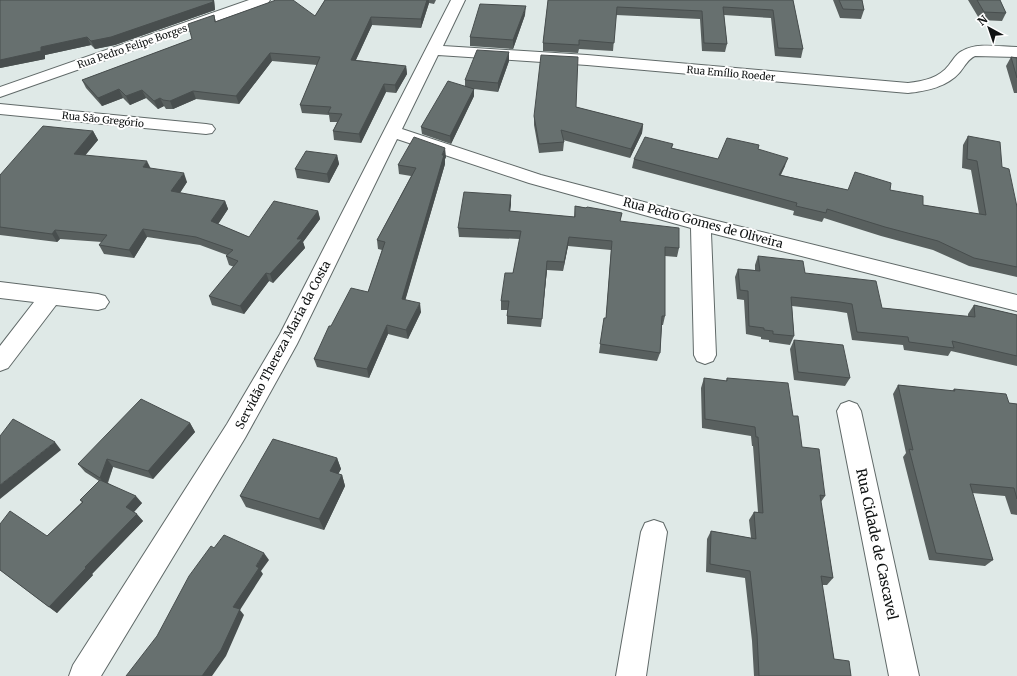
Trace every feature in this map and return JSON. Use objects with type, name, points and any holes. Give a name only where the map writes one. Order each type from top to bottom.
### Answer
[{"type":"street","name":"Rua Pedro Felipe Borges","points":[[0,92],[264,0]]},
{"type":"street","name":"Servidão Thereza Maria da Costa","points":[[84,676],[236,432],[289,338],[458,0]]},
{"type":"street","name":"Rua Emílio Roeder","points":[[433,50],[587,60],[908,88],[925,86],[939,82],[950,73],[966,54],[977,51],[1017,52]]},
{"type":"street","name":"Rua São Gregório","points":[[0,109],[206,130]]},
{"type":"street","name":"Rua Pedro Gomes de Oliveira","points":[[392,132],[535,179],[701,224],[1017,303]]},
{"type":"street","points":[[701,224],[705,355]]},
{"type":"street","points":[[0,290],[98,302]]},
{"type":"street","points":[[0,362],[51,296]]},
{"type":"street","name":"Rua Cidade de Cascavel","points":[[849,411],[904,676]]},
{"type":"street","points":[[631,676],[654,532]]},
{"type":"building","points":[[0,0],[213,0],[213,2],[111,37],[91,41],[87,37],[41,47],[41,51],[0,60]]},
{"type":"building","points":[[276,0],[293,0],[315,16],[325,0],[427,0],[421,19],[371,17],[351,60],[406,66],[395,85],[384,84],[359,134],[333,131],[342,114],[328,113],[331,107],[300,105],[320,57],[270,53],[236,96],[193,91],[170,101],[160,98],[154,101],[142,90],[126,96],[119,89],[98,98],[82,80],[192,39],[188,24],[214,15],[215,22]]},
{"type":"building","points":[[548,0],[793,0],[803,49],[778,48],[773,10],[723,7],[727,44],[704,43],[702,11],[617,7],[614,43],[579,40],[579,45],[543,43]]},
{"type":"building","points":[[839,0],[862,0],[864,10],[843,9]]},
{"type":"building","points":[[977,0],[1000,0],[1006,13],[984,12]]},
{"type":"building","points":[[480,4],[526,6],[513,40],[470,37]]},
{"type":"building","points":[[477,50],[509,52],[498,83],[465,80]]},
{"type":"building","points":[[541,55],[578,57],[576,107],[643,124],[631,149],[561,130],[564,142],[539,144],[534,116]]},
{"type":"building","points":[[1011,57],[1017,58],[1017,78]]},
{"type":"building","points":[[448,81],[474,89],[450,136],[421,127]]},
{"type":"building","points":[[43,126],[93,131],[74,154],[147,161],[143,167],[184,173],[171,191],[225,201],[211,221],[249,237],[274,201],[318,211],[297,239],[302,239],[270,274],[266,273],[240,306],[209,296],[238,261],[226,256],[233,250],[196,237],[143,229],[129,250],[99,245],[107,235],[55,230],[52,234],[0,227],[0,175]]},
{"type":"building","points":[[968,136],[1000,142],[1002,167],[1009,169],[1017,207],[1017,267],[974,258],[938,241],[885,227],[827,209],[826,213],[796,206],[797,203],[634,159],[645,137],[673,144],[671,148],[718,159],[727,138],[759,145],[758,149],[788,158],[779,175],[848,190],[855,172],[891,183],[890,190],[923,196],[923,205],[986,215],[977,161],[967,159]]},
{"type":"building","points":[[414,137],[445,148],[402,299],[420,303],[406,330],[387,325],[367,369],[314,359],[329,326],[331,326],[351,288],[368,292],[385,242],[377,240],[416,168],[398,165]]},
{"type":"building","points":[[306,151],[337,155],[327,174],[295,169]]},
{"type":"building","points":[[464,192],[511,195],[509,211],[575,217],[575,206],[587,207],[622,213],[620,221],[679,228],[679,248],[665,247],[665,316],[662,316],[660,353],[600,344],[604,318],[606,318],[612,241],[569,237],[564,262],[547,261],[542,319],[507,316],[509,301],[501,301],[505,273],[513,273],[521,231],[458,228]]},
{"type":"building","points":[[758,256],[803,261],[805,273],[876,281],[882,308],[975,317],[974,305],[1017,315],[1017,356],[952,341],[954,348],[909,342],[908,337],[857,332],[852,304],[840,302],[791,297],[794,336],[773,334],[773,331],[764,330],[764,328],[749,326],[748,291],[740,290],[738,269],[760,271]]},
{"type":"building","points":[[794,340],[843,345],[850,378],[798,372]]},
{"type":"building","points":[[704,378],[727,381],[727,378],[788,383],[793,416],[798,416],[802,447],[819,449],[825,496],[820,495],[833,578],[821,576],[834,659],[849,661],[851,676],[759,676],[757,634],[750,571],[710,564],[711,531],[756,539],[754,512],[763,513],[758,437],[756,437],[755,427],[705,419]]},
{"type":"building","points":[[898,385],[955,391],[954,389],[1006,394],[1009,403],[1017,404],[1017,499],[1014,488],[970,484],[993,560],[936,553],[909,449],[913,450]]},
{"type":"building","points":[[141,399],[190,423],[148,471],[107,459],[100,478],[78,464]]},
{"type":"building","points":[[13,419],[55,442],[0,485],[0,436]]},
{"type":"building","points":[[273,439],[337,458],[330,471],[342,475],[319,519],[240,496]]},
{"type":"building","points":[[100,480],[136,496],[126,507],[137,514],[85,567],[86,568],[49,607],[0,570],[0,524],[10,511],[47,536],[83,502],[80,500]]},
{"type":"building","points":[[224,535],[264,553],[256,566],[259,568],[233,607],[240,609],[221,650],[202,676],[126,676],[157,636],[189,576],[211,546],[214,548]]}]
